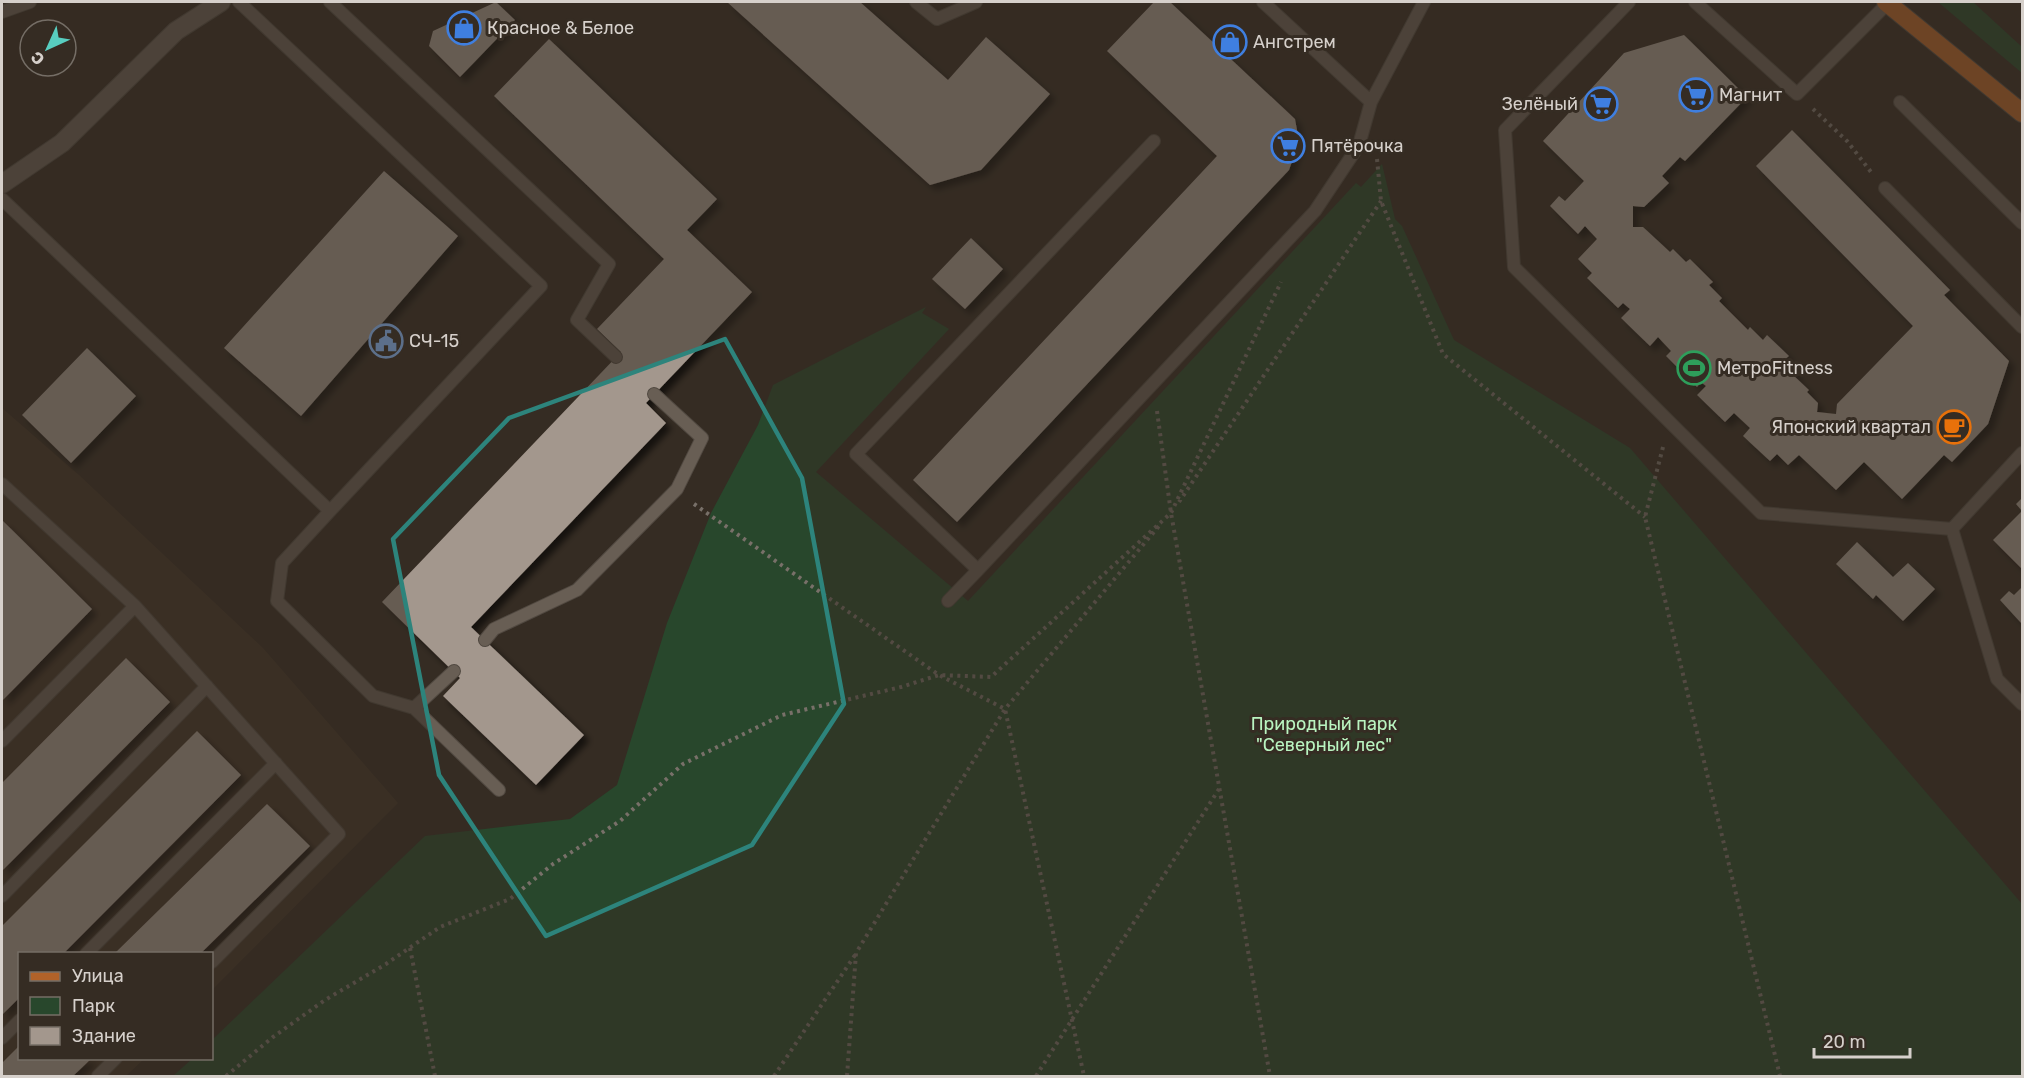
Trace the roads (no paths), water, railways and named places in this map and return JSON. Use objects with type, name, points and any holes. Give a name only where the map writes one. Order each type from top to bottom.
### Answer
[{"type":"main road","points":[[1887,2],[2022,113]]},
{"type":"street","points":[[2,184],[62,143],[176,31],[221,2]]},
{"type":"lane","points":[[2,12],[28,2]]},
{"type":"lane","points":[[239,2],[541,286],[282,563],[277,601],[373,696],[414,708],[499,790]]},
{"type":"lane","points":[[330,2],[609,264],[577,320],[616,357]]},
{"type":"lane","points":[[916,2],[937,19],[976,2]]},
{"type":"lane","points":[[1263,2],[1371,102]]},
{"type":"lane","points":[[948,601],[1315,211],[1359,145],[1371,102],[1424,2]]},
{"type":"lane","points":[[1629,2],[1505,130],[1514,267],[1761,513],[1952,529]]},
{"type":"lane","points":[[1695,2],[1797,94],[1887,2]]},
{"type":"lane","points":[[1900,102],[2022,223]]},
{"type":"lane","points":[[978,570],[856,454],[1154,141]]},
{"type":"lane","points":[[1885,188],[2022,327]]},
{"type":"lane","points":[[2,199],[330,511]]},
{"type":"lane","points":[[485,640],[494,629],[577,590],[677,489],[702,438],[654,394]]},
{"type":"lane","points":[[1952,529],[2022,453]]},
{"type":"lane","points":[[2,484],[135,606],[339,834],[213,961]]},
{"type":"lane","points":[[1952,529],[1997,679],[2022,704]]},
{"type":"lane","points":[[2,741],[135,606]]},
{"type":"lane","points":[[414,708],[454,671]]},
{"type":"lane","points":[[2,896],[207,686]]},
{"type":"lane","points":[[88,952],[276,763]]},
{"type":"lane","points":[[2,1038],[18,1022]]},
{"type":"lane","points":[[98,1077],[115,1060]]},
{"type":"place","name":"Красное & Белое","points":[[464,28]]},
{"type":"place","name":"Ангстрем","points":[[1230,42]]},
{"type":"place","name":"Магнит","points":[[1696,95]]},
{"type":"place","name":"Зелёный","points":[[1601,104]]},
{"type":"place","name":"Пятёрочка","points":[[1288,146]]},
{"type":"place","name":"СЧ-15","points":[[386,341]]},
{"type":"place","name":"МетроFitness","points":[[1694,368]]},
{"type":"place","name":"Японский квартал","points":[[1954,427]]},
{"type":"park label","name":"Природный парк \"Северный лес\"","points":[[1324,734]]}]
